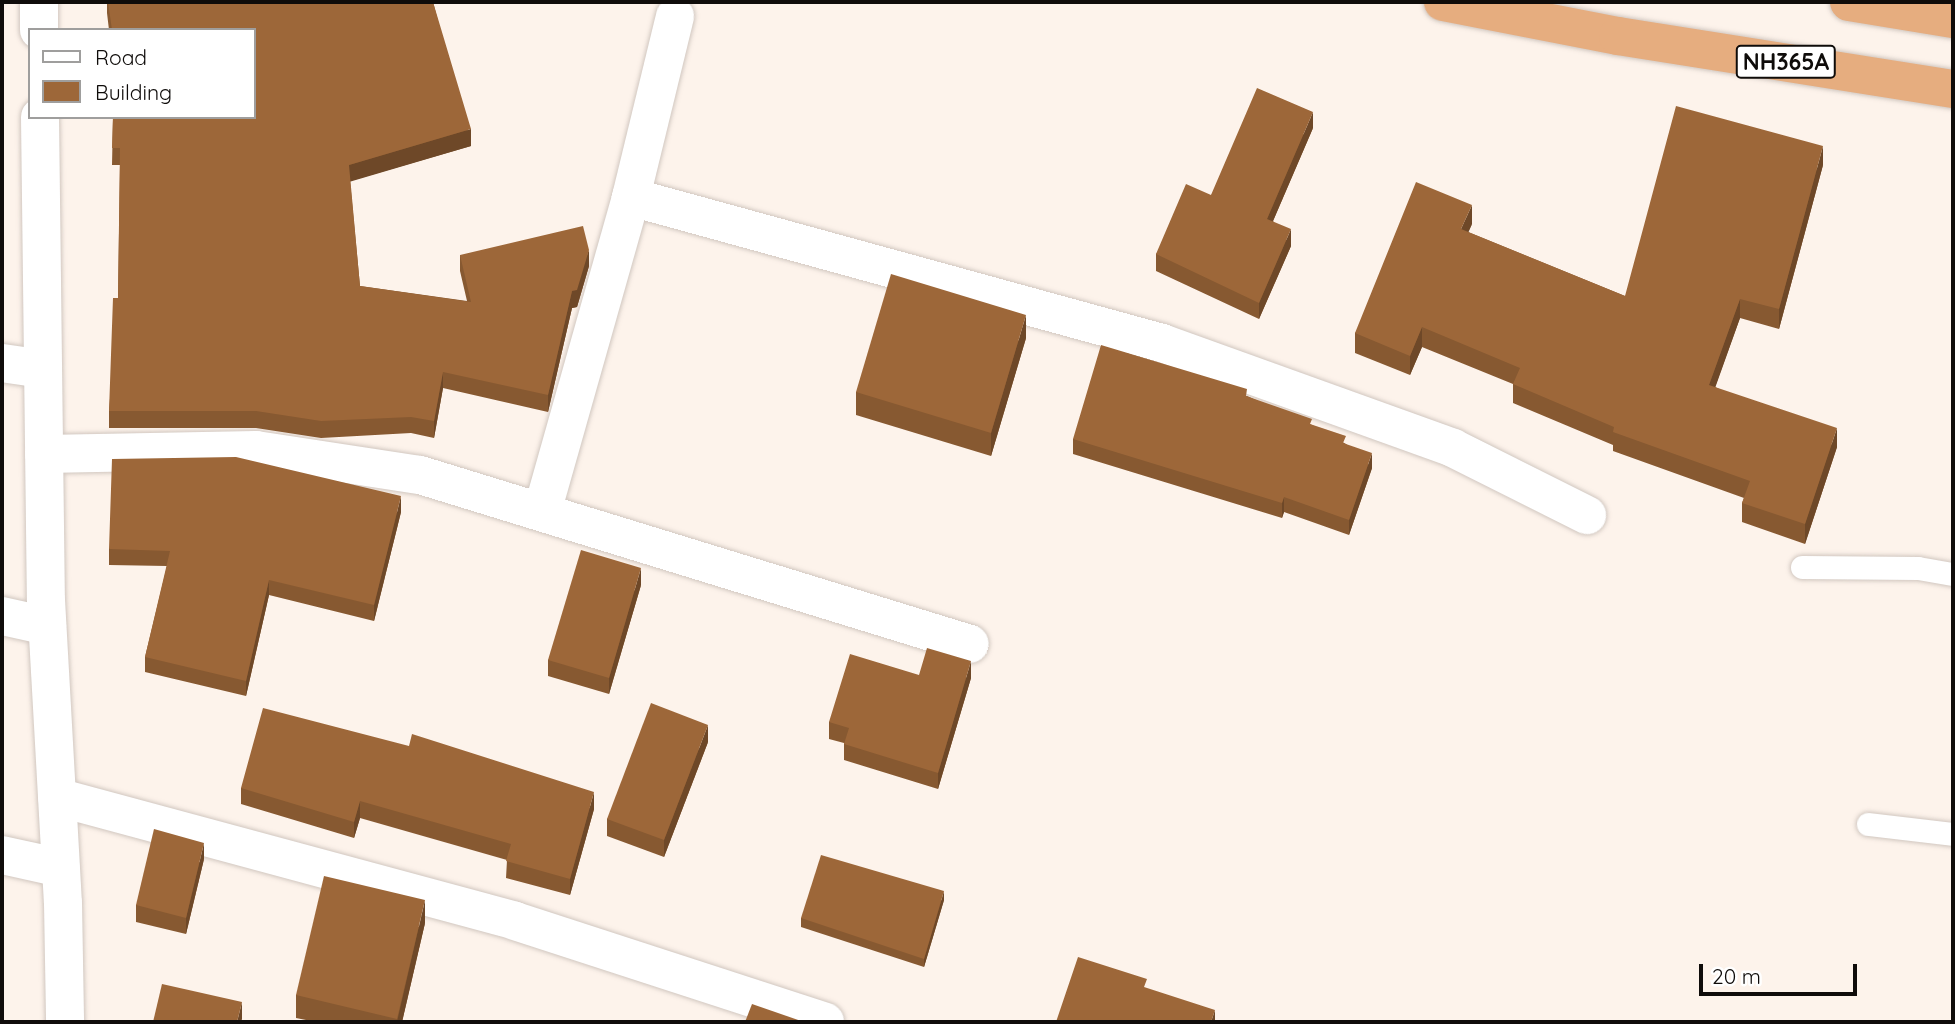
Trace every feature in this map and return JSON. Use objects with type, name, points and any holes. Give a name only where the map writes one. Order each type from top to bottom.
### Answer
[{"type":"highway","name":"NH365A","points":[[1443,2],[1618,36],[1953,89]]},
{"type":"highway","points":[[1849,2],[1953,19]]},
{"type":"street","points":[[39,2],[39,28]]},
{"type":"street","points":[[542,512],[631,197],[675,16]]},
{"type":"street","points":[[40,119],[47,626],[61,868],[65,1022]]},
{"type":"street","points":[[631,197],[1162,343],[1452,448],[1587,515]]},
{"type":"street","points":[[2,363],[43,369]]},
{"type":"street","points":[[44,454],[256,450],[339,459],[420,475],[970,644]]},
{"type":"street","points":[[2,616],[47,626]]},
{"type":"street","points":[[57,797],[515,921],[825,1022]]},
{"type":"street","points":[[2,855],[61,868]]},
{"type":"lane","points":[[1801,567],[1918,568],[1953,574]]},
{"type":"lane","points":[[1868,824],[1953,834]]},
{"type":"building","points":[[108,2],[433,2],[471,129],[349,165],[360,286],[471,302],[460,255],[583,226],[589,250],[577,290],[572,291],[548,395],[443,372],[434,421],[411,417],[321,421],[256,411],[109,411],[113,298],[118,298],[120,148],[112,148],[113,119],[256,119],[256,28],[112,28]]},
{"type":"building","points":[[1257,88],[1313,112],[1267,219],[1291,229],[1259,303],[1156,254],[1186,184],[1211,195]]},
{"type":"building","points":[[1676,106],[1823,146],[1779,309],[1740,299],[1709,385],[1837,428],[1805,524],[1742,503],[1750,481],[1613,432],[1614,427],[1513,384],[1520,368],[1422,327],[1410,356],[1355,333],[1416,182],[1472,205],[1461,229],[1625,296]]},
{"type":"building","points":[[891,274],[1026,315],[991,433],[856,392]]},
{"type":"building","points":[[1101,345],[1247,389],[1246,396],[1312,419],[1310,424],[1346,436],[1343,443],[1372,453],[1349,520],[1284,497],[1282,503],[1073,439]]},
{"type":"building","points":[[236,457],[401,496],[374,605],[269,580],[246,681],[145,657],[170,551],[109,549],[112,459]]},
{"type":"building","points":[[581,550],[641,568],[609,678],[548,660]]},
{"type":"building","points":[[927,648],[971,661],[938,773],[844,744],[849,728],[829,722],[850,654],[919,675]]},
{"type":"building","points":[[651,703],[708,725],[664,840],[607,819]]},
{"type":"building","points":[[263,708],[409,746],[412,734],[594,792],[570,879],[506,861],[511,844],[360,801],[354,822],[241,788]]},
{"type":"building","points":[[154,829],[204,843],[186,918],[136,905]]},
{"type":"building","points":[[821,855],[944,891],[924,959],[801,918]]},
{"type":"building","points":[[324,876],[425,900],[397,1019],[296,995]]},
{"type":"building","points":[[1078,957],[1147,979],[1144,987],[1215,1010],[1211,1022],[1056,1022]]},
{"type":"building","points":[[162,984],[242,1002],[237,1022],[153,1022]]},
{"type":"building","points":[[752,1004],[804,1022],[745,1022]]}]
